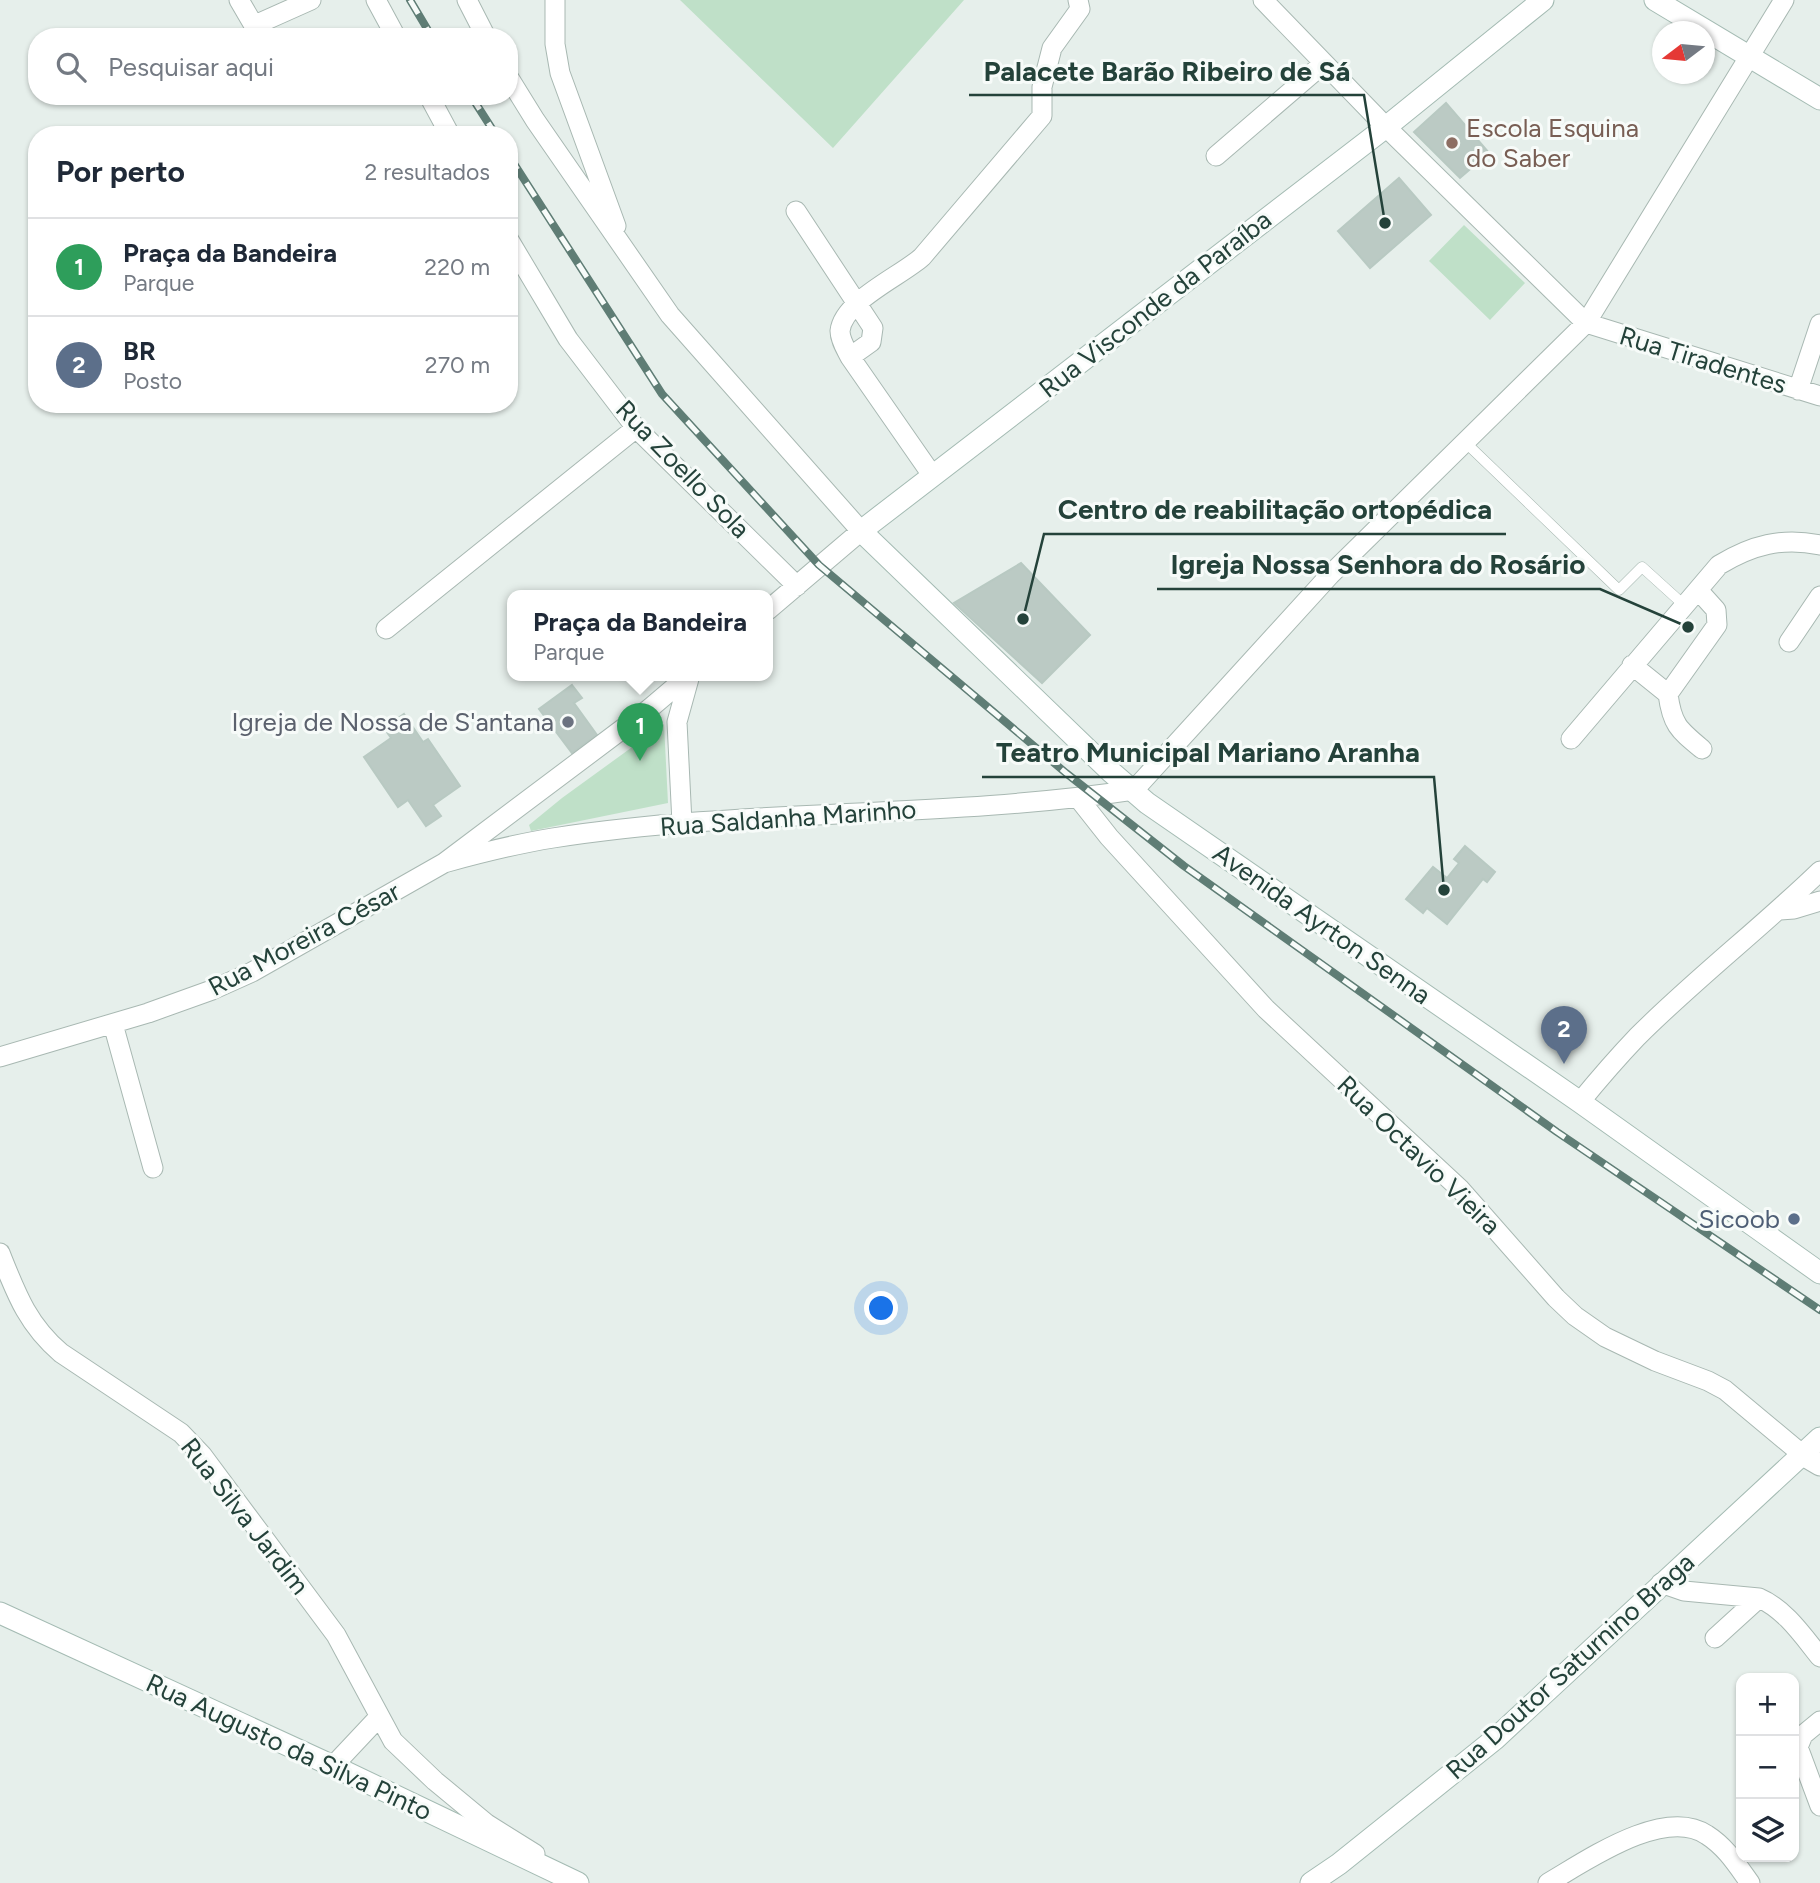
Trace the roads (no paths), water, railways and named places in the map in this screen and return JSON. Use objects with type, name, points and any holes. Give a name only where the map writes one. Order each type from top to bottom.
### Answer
[{"type":"main road","name":"Rua Visconde da Paraíba","points":[[861,531],[1385,127],[1543,0]]},
{"type":"main road","points":[[1655,0],[1820,99]]},
{"type":"main road","name":"Avenida Ayrton Senna","points":[[861,531],[1110,771],[1147,803],[1580,1102],[1820,1273]]},
{"type":"main road","name":"Rua Doutor Saturnino Braga","points":[[1311,1883],[1339,1864],[1495,1739],[1661,1583],[1811,1460],[1820,1438]]},
{"type":"main road","name":"Rua Augusto da Silva Pinto","points":[[0,1613],[579,1883]]},
{"type":"street","points":[[239,0],[256,28]]},
{"type":"street","points":[[263,28],[311,0]]},
{"type":"street","points":[[376,0],[391,28]]},
{"type":"street","points":[[467,0],[481,28]]},
{"type":"street","points":[[555,0],[555,44],[560,73],[627,255]]},
{"type":"street","points":[[1263,0],[1385,127],[1586,323]]},
{"type":"street","points":[[1133,790],[1330,575],[1586,323],[1784,0]]},
{"type":"street","points":[[932,475],[850,357],[840,330],[857,303],[922,257],[1042,116],[1042,87],[1052,48],[1079,5]]},
{"type":"street","points":[[1216,156],[1323,64]]},
{"type":"street","points":[[518,93],[678,326],[861,531]]},
{"type":"street","points":[[434,105],[445,126]]},
{"type":"street","points":[[796,211],[873,328],[871,342],[850,357]]},
{"type":"street","name":"Rua Zoello Sola","points":[[518,255],[568,339],[636,428],[797,586]]},
{"type":"street","name":"Rua Tiradentes","points":[[1586,323],[1820,396]]},
{"type":"street","points":[[1798,390],[1820,324]]},
{"type":"street","points":[[386,629],[636,428]]},
{"type":"street","name":"Rua Visconde da Paraíba","points":[[773,606],[861,531]]},
{"type":"street","points":[[1571,739],[1719,565],[1752,547],[1792,541],[1820,545]]},
{"type":"street","points":[[1668,694],[1717,625],[1716,610],[1698,590]]},
{"type":"street","points":[[1789,642],[1820,596]]},
{"type":"street","points":[[1632,665],[1668,694],[1677,727],[1702,749]]},
{"type":"street","points":[[444,863],[683,681]]},
{"type":"street","points":[[682,823],[677,722],[688,681]]},
{"type":"street","points":[[649,709],[662,712],[677,722]]},
{"type":"street","name":"Rua Saldanha Marinho","points":[[444,863],[551,838],[682,823],[1079,799],[1133,790]]},
{"type":"street","name":"Rua Octavio Vieira","points":[[1079,799],[1109,837],[1266,1009],[1460,1189],[1575,1316],[1605,1337],[1725,1390],[1811,1460]]},
{"type":"street","name":"Rua Moreira César","points":[[0,1057],[181,1002],[252,972],[444,863]]},
{"type":"street","points":[[1580,1102],[1636,1038],[1820,871]]},
{"type":"street","points":[[1780,910],[1820,901]]},
{"type":"street","points":[[113,1024],[153,1168]]},
{"type":"street","name":"Rua Silva Jardim","points":[[0,1253],[29,1319],[44,1339],[181,1433],[202,1455],[336,1634],[393,1741],[435,1781],[487,1824],[579,1883]]},
{"type":"street","points":[[1661,1583],[1684,1591],[1767,1601],[1789,1620],[1820,1657]]},
{"type":"street","points":[[1715,1639],[1759,1598]]},
{"type":"street","points":[[333,1766],[379,1717]]},
{"type":"street","points":[[1820,1721],[1804,1735],[1798,1747],[1820,1806]]},
{"type":"street","points":[[1548,1883],[1636,1836],[1680,1826],[1694,1828],[1725,1848],[1750,1883]]},
{"type":"lane","points":[[1466,443],[1619,590],[1642,567],[1684,605]]},
{"type":"railway","points":[[410,0],[427,28]]},
{"type":"railway","points":[[477,105],[490,126]]},
{"type":"railway","points":[[518,170],[662,394],[819,565],[1066,773],[1184,866],[1557,1132],[1820,1310]]},
{"type":"place","name":"Escola Esquina do Saber","points":[[1452,143]]},
{"type":"place","name":"Palacete Barão Ribeiro de Sá","points":[[1385,223]]},
{"type":"place","name":"Centro de reabilitação ortopédica","points":[[1023,619]]},
{"type":"place","name":"Igreja Nossa Senhora do Rosário","points":[[1688,627]]},
{"type":"place","name":"Igreja de Nossa de S'antana","points":[[568,722]]},
{"type":"place","name":"Praça da Bandeira","points":[[640,761]]},
{"type":"place","name":"Teatro Municipal Mariano Aranha","points":[[1444,890]]},
{"type":"place","name":"BR","points":[[1564,1064]]},
{"type":"place","name":"Sicoob","points":[[1794,1219]]}]
